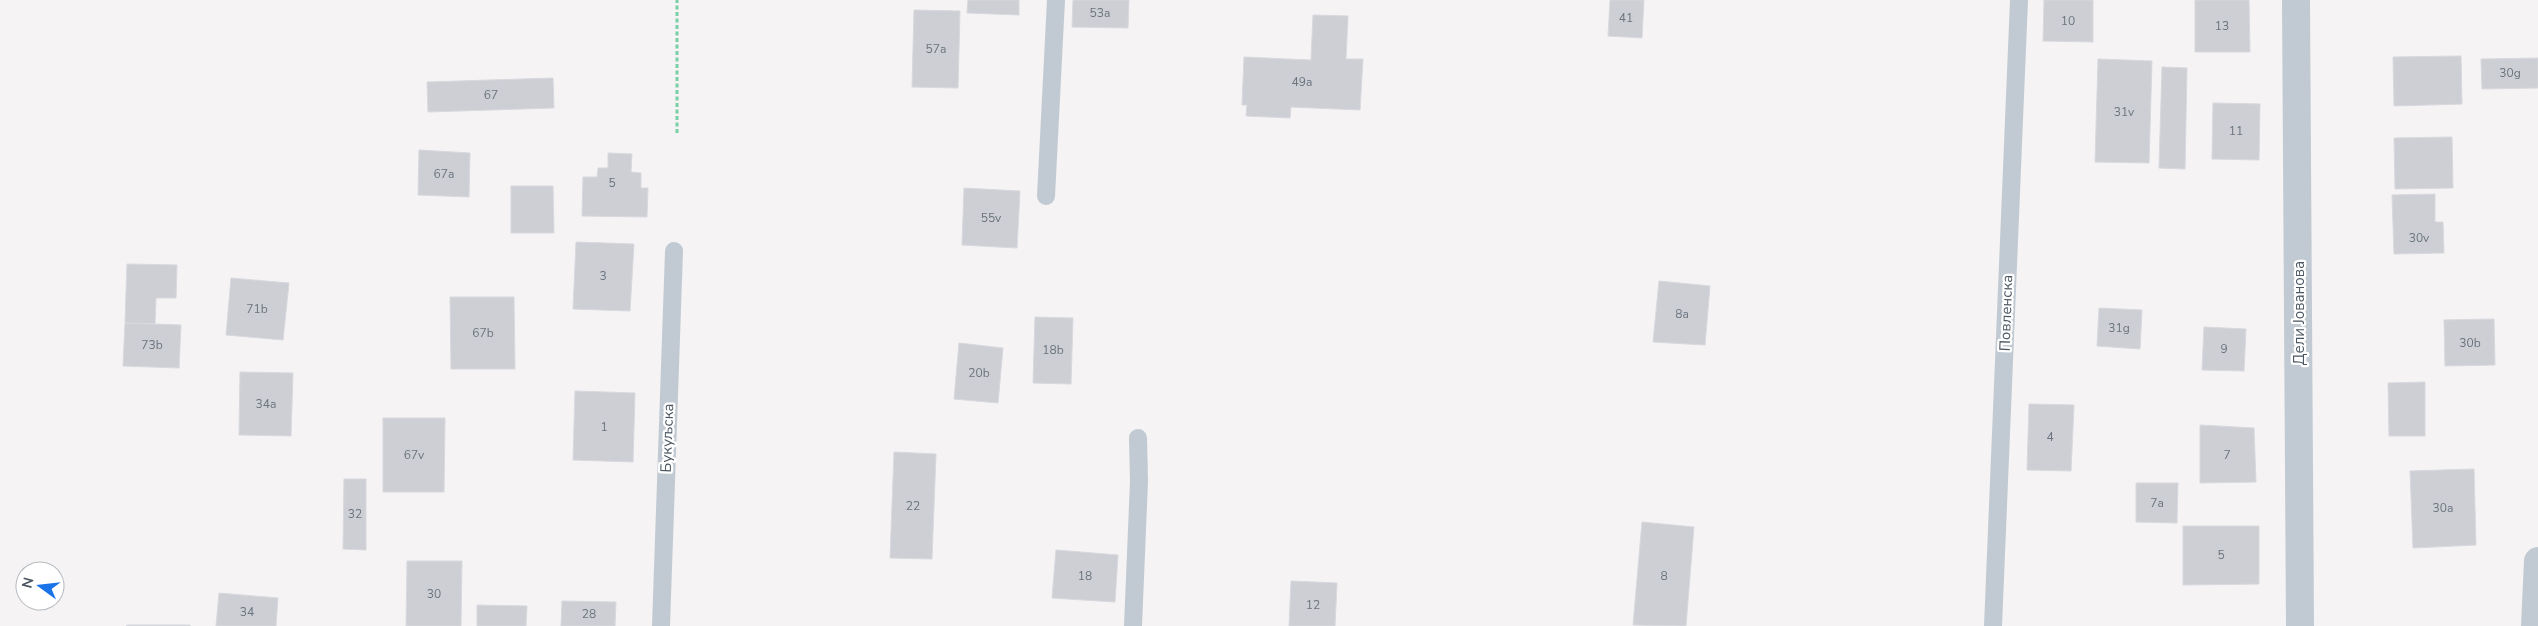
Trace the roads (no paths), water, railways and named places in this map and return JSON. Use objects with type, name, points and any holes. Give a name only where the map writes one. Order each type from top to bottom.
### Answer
[{"type":"street","name":"Дели Јованова","points":[[2296,0],[2300,626]]},
{"type":"street","points":[[2535,626],[2538,560]]},
{"type":"lane","points":[[1046,196],[1056,0]]},
{"type":"lane","name":"Повленска","points":[[1993,626],[2019,0]]},
{"type":"lane","name":"Букуљска","points":[[661,626],[674,251]]},
{"type":"lane","points":[[1133,626],[1139,481],[1138,438]]}]
